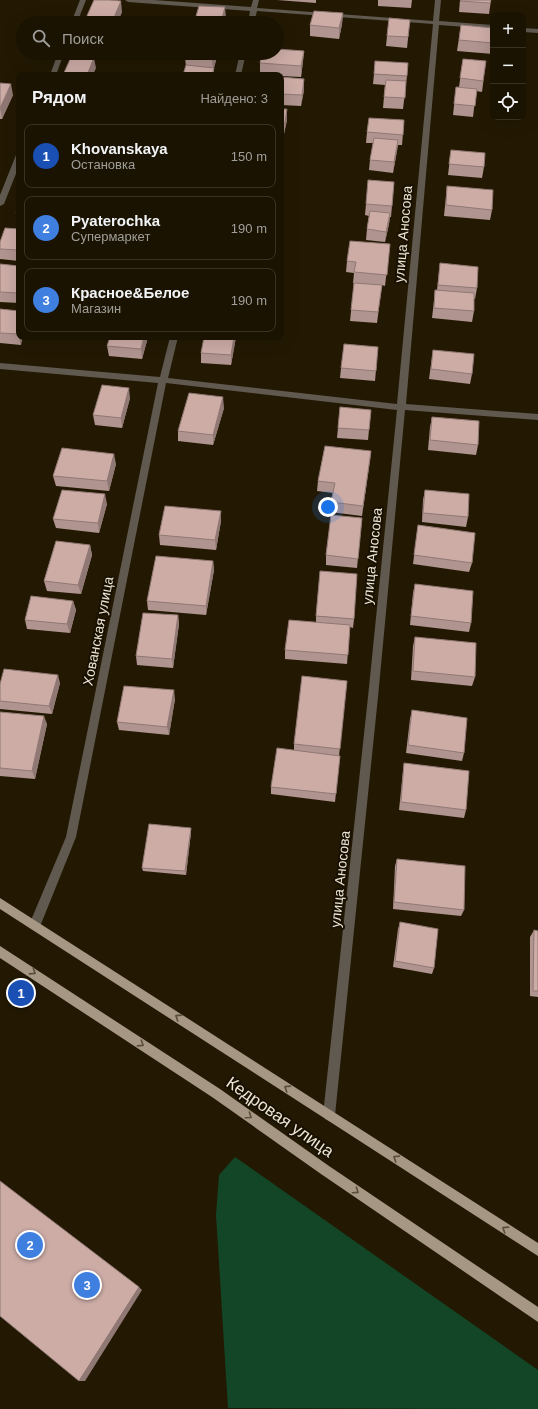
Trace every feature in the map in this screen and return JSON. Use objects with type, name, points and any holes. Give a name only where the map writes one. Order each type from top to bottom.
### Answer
[{"type":"main road","name":"Кедровая улица","points":[[0,903],[538,1250]]},
{"type":"main road","name":"Кедровая улица","points":[[0,951],[216,1093],[325,1170],[538,1315]]},
{"type":"street","points":[[77,16],[83,0]]},
{"type":"street","points":[[128,0],[490,27]]},
{"type":"street","points":[[253,16],[256,0]]},
{"type":"street","name":"улица Аносова","points":[[329,1115],[345,970],[401,407],[438,0]]},
{"type":"street","points":[[526,30],[538,31]]},
{"type":"street","points":[[53,72],[59,60]]},
{"type":"street","points":[[239,72],[241,60]]},
{"type":"street","points":[[0,204],[16,165]]},
{"type":"street","name":"Хованская улица","points":[[35,925],[71,837],[163,380],[173,340]]},
{"type":"street","points":[[0,366],[163,380],[401,407],[538,417]]},
{"type":"green space","points":[[235,1157],[538,1370],[538,1409],[228,1408],[216,1215],[219,1175]]},
{"type":"building","points":[[94,0],[121,1],[115,16],[87,16]]},
{"type":"building","points":[[491,0],[490,3],[460,1]]},
{"type":"building","points":[[199,6],[225,7],[223,16],[196,16]]},
{"type":"building","points":[[314,11],[343,13],[339,28],[310,25]]},
{"type":"building","points":[[389,18],[410,20],[408,37],[387,36]]},
{"type":"building","points":[[461,25],[490,28],[490,43],[459,40]]},
{"type":"building","points":[[284,50],[304,51],[301,66],[260,63],[261,60],[284,60]]},
{"type":"building","points":[[463,59],[486,61],[483,81],[460,78]]},
{"type":"building","points":[[70,60],[93,60],[88,72],[64,72]]},
{"type":"building","points":[[375,61],[408,63],[407,76],[374,74]]},
{"type":"building","points":[[186,65],[214,68],[213,72],[184,72]]},
{"type":"building","points":[[284,77],[304,79],[302,95],[284,94]]},
{"type":"building","points":[[386,80],[406,81],[405,98],[384,97]]},
{"type":"building","points":[[0,83],[11,84],[0,108]]},
{"type":"building","points":[[456,87],[477,89],[475,106],[454,104]]},
{"type":"building","points":[[284,109],[287,109],[285,123]]},
{"type":"building","points":[[369,118],[404,120],[403,135],[367,132]]},
{"type":"building","points":[[374,138],[398,140],[394,162],[370,160]]},
{"type":"building","points":[[451,150],[485,153],[484,167],[449,164]]},
{"type":"building","points":[[368,180],[394,182],[392,206],[366,204]]},
{"type":"building","points":[[447,186],[493,190],[492,210],[446,205]]},
{"type":"building","points":[[370,211],[390,213],[386,232],[367,229]]},
{"type":"building","points":[[5,228],[16,229],[16,250],[0,249],[0,242]]},
{"type":"building","points":[[350,241],[390,244],[387,275],[354,272],[356,262],[347,261]]},
{"type":"building","points":[[440,263],[478,267],[477,288],[438,285]]},
{"type":"building","points":[[0,264],[16,266],[16,293],[0,292]]},
{"type":"building","points":[[354,283],[382,285],[378,312],[351,310]]},
{"type":"building","points":[[435,290],[474,293],[474,311],[434,308]]},
{"type":"building","points":[[0,309],[16,311],[16,334],[0,333]]},
{"type":"building","points":[[109,340],[143,340],[141,349],[107,346]]},
{"type":"building","points":[[203,340],[234,340],[231,355],[201,353]]},
{"type":"building","points":[[344,344],[378,347],[376,371],[341,368]]},
{"type":"building","points":[[433,350],[474,354],[472,374],[431,369]]},
{"type":"building","points":[[102,385],[129,388],[121,418],[93,415]]},
{"type":"building","points":[[189,393],[223,397],[213,435],[178,431]]},
{"type":"building","points":[[340,407],[371,410],[369,430],[338,428]]},
{"type":"building","points":[[432,417],[479,421],[478,445],[430,440]]},
{"type":"building","points":[[325,446],[371,451],[363,506],[331,502],[335,483],[318,481]]},
{"type":"building","points":[[62,448],[114,454],[107,481],[53,476]]},
{"type":"building","points":[[62,490],[105,494],[98,523],[53,519]]},
{"type":"building","points":[[425,490],[469,494],[468,517],[423,513]]},
{"type":"building","points":[[165,506],[221,511],[215,540],[159,535]]},
{"type":"building","points":[[331,515],[362,518],[358,559],[326,555]]},
{"type":"building","points":[[418,525],[475,533],[472,563],[414,555]]},
{"type":"building","points":[[56,541],[90,545],[78,585],[44,581]]},
{"type":"building","points":[[156,556],[213,561],[206,606],[147,601]]},
{"type":"building","points":[[320,571],[357,574],[354,619],[316,616]]},
{"type":"building","points":[[415,584],[473,591],[471,623],[411,616]]},
{"type":"building","points":[[31,596],[73,601],[67,624],[25,620]]},
{"type":"building","points":[[143,613],[178,615],[172,659],[136,656]]},
{"type":"building","points":[[289,620],[350,625],[348,655],[285,650]]},
{"type":"building","points":[[415,637],[476,643],[475,677],[413,671]]},
{"type":"building","points":[[4,669],[58,675],[49,706],[0,701],[0,684]]},
{"type":"building","points":[[302,676],[347,681],[340,749],[294,744]]},
{"type":"building","points":[[124,686],[174,690],[167,727],[117,722]]},
{"type":"building","points":[[412,710],[467,718],[464,753],[408,745]]},
{"type":"building","points":[[0,712],[44,716],[32,771],[0,768]]},
{"type":"building","points":[[277,748],[340,756],[336,794],[271,787]]},
{"type":"building","points":[[404,763],[469,771],[466,810],[401,802]]},
{"type":"building","points":[[149,824],[191,828],[185,871],[142,868]]},
{"type":"building","points":[[397,859],[465,866],[464,910],[394,902]]},
{"type":"building","points":[[400,922],[438,929],[434,968],[395,961]]},
{"type":"building","points":[[534,930],[538,931],[538,991],[533,991]]},
{"type":"building","points":[[0,1181],[139,1287],[79,1381],[0,1316]]},
{"type":"place","name":"Khovanskaya","points":[[21,993]]},
{"type":"place","name":"Pyaterochka","points":[[30,1245]]},
{"type":"place","name":"Красное&Белое","points":[[87,1285]]}]
